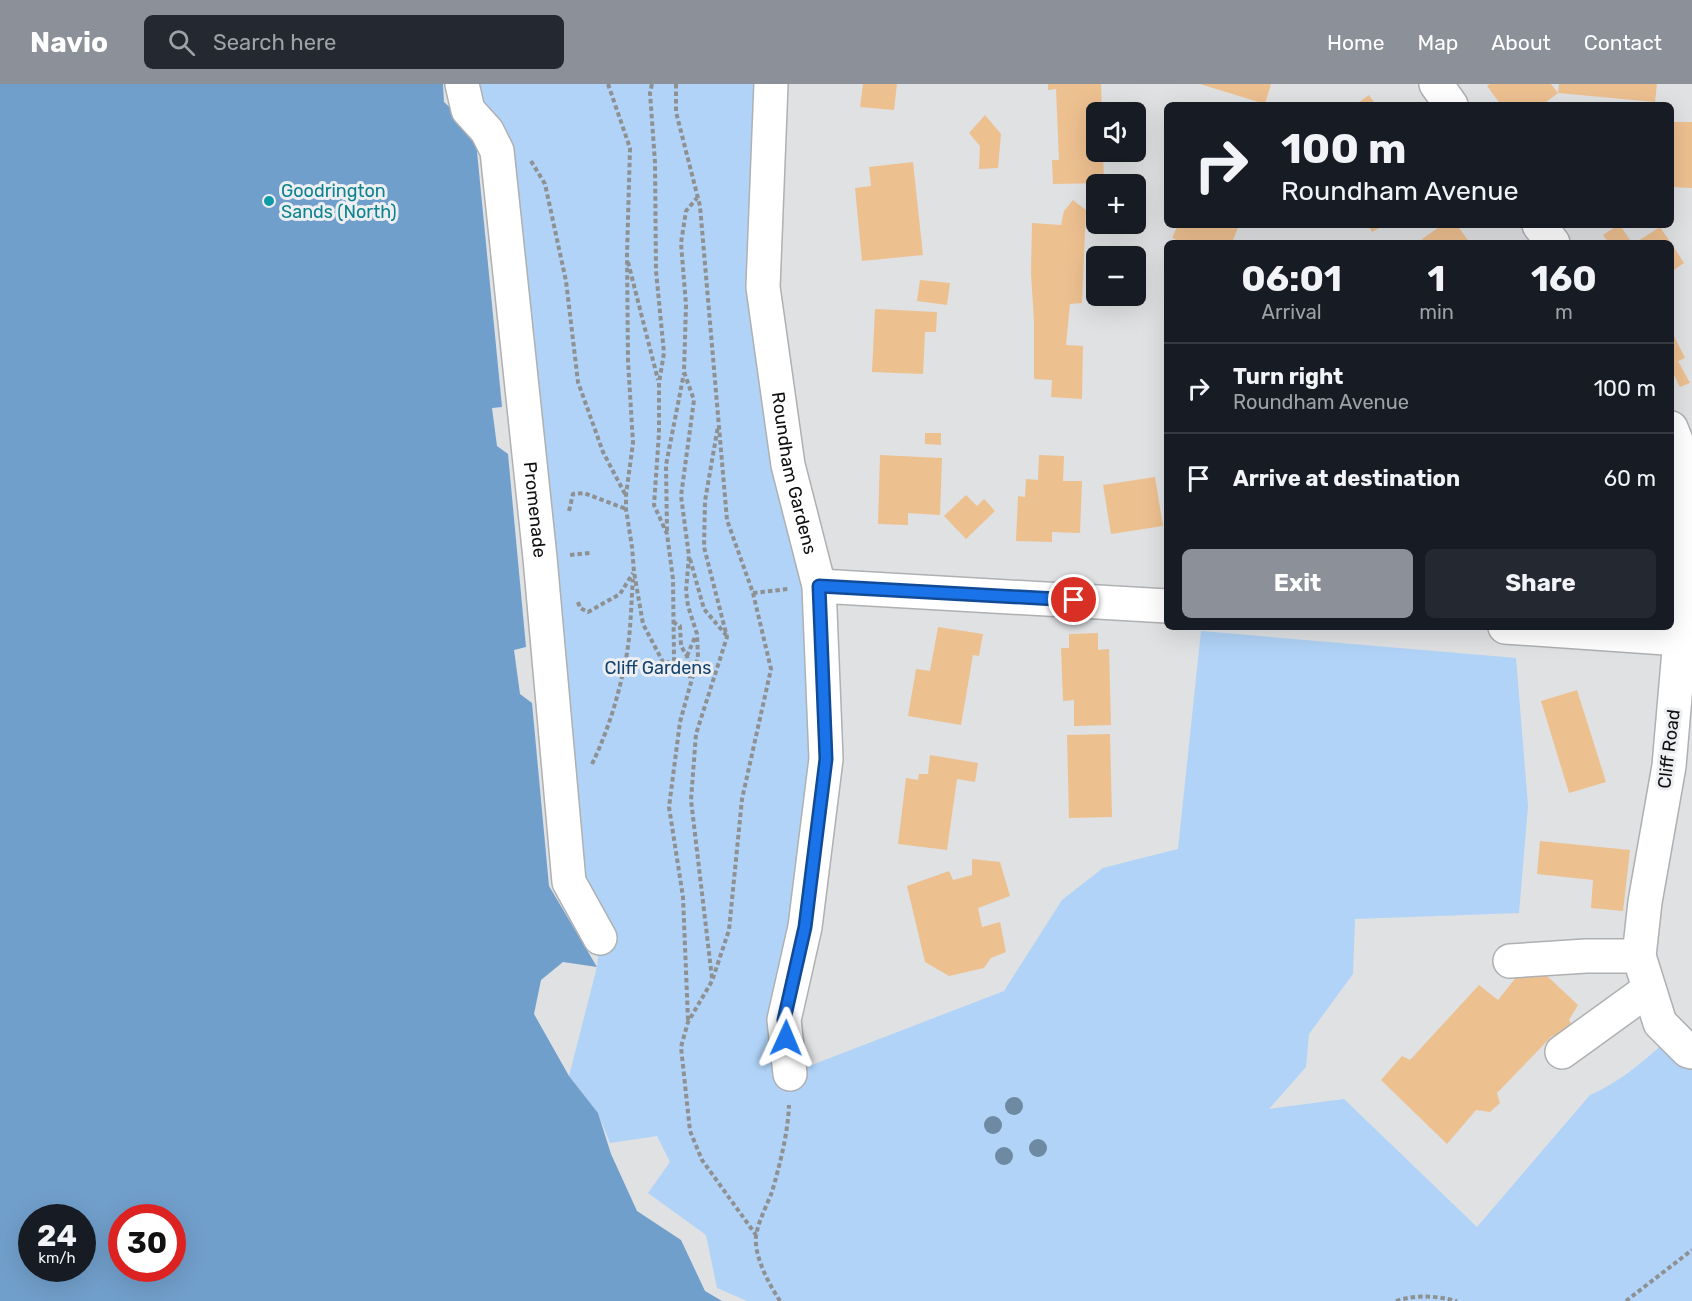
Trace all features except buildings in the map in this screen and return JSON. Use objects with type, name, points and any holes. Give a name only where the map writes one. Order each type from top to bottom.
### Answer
[{"type":"street","name":"Promenade","points":[[462,84],[468,110],[487,131],[497,151],[540,558],[569,882],[600,938]]},
{"type":"street","name":"Roundham Gardens","points":[[771,84],[763,287],[788,465],[819,586],[826,759],[805,927],[784,1020],[790,1074]]},
{"type":"street","points":[[1436,84],[1449,102]]},
{"type":"street","points":[[1541,228],[1551,240]]},
{"type":"street","name":"Cliff Road","points":[[1674,435],[1680,450],[1683,490],[1680,639],[1669,766],[1645,902],[1639,956],[1660,1023],[1688,1051],[1692,1052]]},
{"type":"street","points":[[819,586],[1164,606]]},
{"type":"street","points":[[1549,630],[1680,639]]},
{"type":"street","points":[[1510,961],[1586,956],[1639,956]]},
{"type":"street","points":[[1562,1052],[1649,989]]},
{"type":"path","points":[[608,84],[630,148],[627,255],[628,361],[633,443],[626,509],[643,624],[664,664],[674,660],[673,579],[667,534],[666,465],[684,372],[686,305],[681,243],[686,211],[698,198]]},
{"type":"path","points":[[652,84],[650,93],[655,162],[656,271],[664,353],[659,383],[659,433],[654,505],[667,534]]},
{"type":"path","points":[[676,84],[676,112],[700,206],[727,520],[753,593],[771,669],[742,799],[729,930],[712,981],[688,1022],[681,1047],[690,1131],[702,1160],[756,1235]]},
{"type":"path","points":[[530,158],[545,184],[566,280],[578,382],[603,452],[626,495]]},
{"type":"path","points":[[627,255],[659,383]]},
{"type":"path","points":[[684,372],[694,400],[681,496],[689,555],[704,609],[727,636]]},
{"type":"path","points":[[712,981],[691,800],[696,734],[727,636],[704,547],[705,501],[719,419]]},
{"type":"path","points":[[568,515],[573,494],[584,493],[626,509]]},
{"type":"path","points":[[571,545],[573,564]]},
{"type":"path","points":[[688,1022],[683,897],[669,807],[680,722],[698,657],[697,634],[686,591],[689,555]]},
{"type":"path","points":[[558,769],[591,766],[602,745],[611,719],[627,653],[634,572]]},
{"type":"path","points":[[578,600],[580,608],[588,612],[620,594],[634,572]]},
{"type":"path","points":[[673,622],[680,626],[681,646],[687,656],[690,680]]},
{"type":"path","points":[[687,656],[697,634]]},
{"type":"path","points":[[780,1301],[769,1284],[757,1251],[756,1235],[772,1191],[780,1157],[788,1119],[790,1074]]},
{"type":"path","points":[[1626,1301],[1692,1250]]},
{"type":"path","points":[[1396,1301],[1407,1297],[1432,1296],[1457,1301]]},
{"type":"green space","name":"Cliff Gardens","points":[[462,84],[771,84],[763,287],[826,759],[791,1073],[1004,991],[1062,900],[1103,868],[1178,849],[1201,631],[1516,658],[1528,806],[1519,913],[1355,919],[1353,974],[1309,1034],[1306,1067],[1269,1109],[1344,1099],[1477,1227],[1590,1095],[1620,1078],[1664,1043],[1692,1068],[1692,1301],[747,1301],[717,1288],[706,1235],[648,1193],[670,1162],[657,1136],[610,1143],[598,1113],[569,1076],[597,967],[600,938],[569,882],[497,151]]},
{"type":"shaded area","points":[[0,84],[443,84],[444,102],[475,131],[502,407],[492,408],[497,446],[508,454],[526,647],[514,650],[520,694],[532,703],[549,886],[597,967],[563,962],[541,980],[534,1014],[569,1076],[598,1113],[611,1154],[637,1211],[681,1240],[705,1291],[722,1301],[0,1301]]},
{"type":"place","name":"Goodrington Sands (North)","points":[[269,201]]},
{"type":"route","points":[[786,1038],[784,1020],[805,927],[826,759],[819,586],[1074,600]]}]
